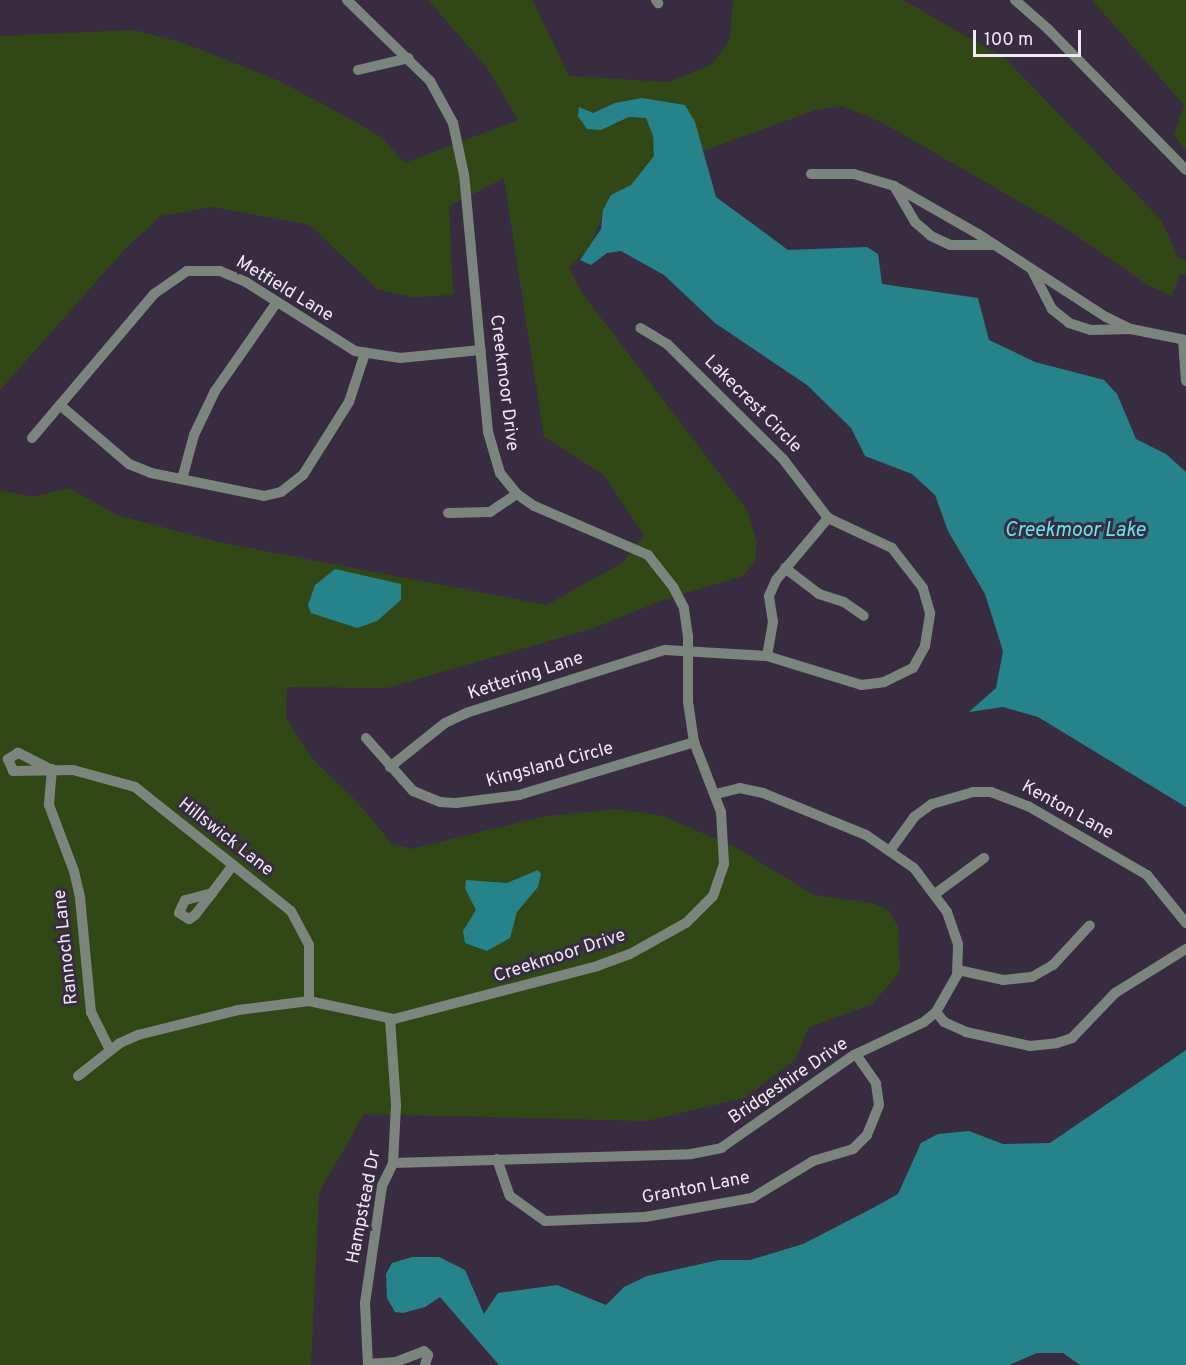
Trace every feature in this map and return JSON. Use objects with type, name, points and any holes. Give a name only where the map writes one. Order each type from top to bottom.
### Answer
[{"type":"street","name":"Creekmoor Drive","points":[[78,1076],[110,1050],[154,1030],[238,1010],[309,1001],[326,1002],[390,1019],[597,966],[630,954],[686,922],[713,896],[724,864],[725,838],[716,794],[694,742],[688,702],[684,608],[674,588],[648,555],[551,516],[517,494],[492,454],[460,151],[442,100],[409,58],[347,0]]},
{"type":"street","points":[[1015,0],[1048,29],[1186,170]]},
{"type":"street","points":[[358,70],[409,58]]},
{"type":"street","points":[[811,174],[854,174],[894,186],[1131,329]]},
{"type":"street","points":[[894,186],[915,222],[931,236],[950,245],[992,245]]},
{"type":"street","points":[[1032,270],[1052,309],[1069,322],[1090,330],[1131,329],[1185,340],[1182,369],[1186,381]]},
{"type":"street","name":"Metfield Lane","points":[[32,438],[154,294],[188,272],[226,273],[364,353],[400,358],[481,350]]},
{"type":"street","points":[[182,479],[194,435],[216,391],[277,302]]},
{"type":"street","name":"Lakecrest Circle","points":[[640,328],[667,344],[783,459],[828,518],[892,548],[916,580],[930,613],[925,646],[913,668],[884,682],[861,685],[766,656],[687,649]]},
{"type":"street","points":[[60,405],[129,464],[182,479],[264,496],[294,485],[349,402],[364,353]]},
{"type":"street","points":[[448,513],[490,512],[517,494]]},
{"type":"street","points":[[766,656],[773,622],[770,596],[784,568],[828,518]]},
{"type":"street","points":[[784,568],[819,594],[844,602],[864,616]]},
{"type":"street","name":"Kettering Lane","points":[[390,767],[445,723],[466,713],[665,650],[687,649]]},
{"type":"street","name":"Kingsland Circle","points":[[366,738],[390,767],[425,798],[456,803],[519,795],[694,742]]},
{"type":"street","name":"Hillswick Lane","points":[[50,769],[74,770],[135,787],[291,911],[303,928],[309,945],[309,1001]]},
{"type":"street","name":"Rannoch Lane","points":[[50,769],[49,805],[78,889],[91,1012],[110,1050]]},
{"type":"street","name":"Bridgeshire Drive","points":[[393,1163],[691,1154],[721,1148],[856,1054],[924,1022],[936,1012],[948,995],[958,970],[958,944],[954,926],[935,894],[914,868],[891,849],[866,834],[763,793],[740,788],[716,794]]},
{"type":"street","name":"Kenton Lane","points":[[891,849],[914,817],[932,804],[973,792],[999,795],[1028,806],[1148,875],[1186,923]]},
{"type":"street","points":[[935,894],[984,858]]},
{"type":"street","points":[[212,893],[233,865]]},
{"type":"street","points":[[958,970],[1003,980],[1032,977],[1053,964],[1090,925]]},
{"type":"street","points":[[936,1012],[944,1022],[966,1032],[1030,1046],[1057,1043],[1072,1038],[1115,993],[1186,948]]},
{"type":"street","name":"Hampstead Dr","points":[[368,1364],[365,1303],[382,1186],[393,1163],[396,1105],[390,1019]]},
{"type":"street","name":"Granton Lane","points":[[496,1159],[510,1196],[545,1221],[645,1217],[752,1198],[813,1161],[853,1149],[867,1135],[879,1105],[876,1083],[856,1054]]},
{"type":"street","points":[[368,1364],[401,1363],[424,1351],[428,1355],[425,1365]]},
{"type":"shaded area","points":[[428,0],[533,0],[569,76],[668,82],[711,65],[730,40],[733,0],[903,0],[1006,59],[1161,220],[1179,259],[1186,260],[1186,274],[1180,274],[1172,296],[1149,286],[1067,229],[881,122],[842,106],[815,110],[701,152],[695,122],[642,98],[615,103],[593,113],[579,107],[614,125],[629,117],[646,118],[653,136],[654,156],[631,185],[611,195],[590,247],[569,268],[582,293],[747,510],[757,543],[755,561],[743,576],[663,600],[594,628],[387,688],[287,687],[286,718],[312,758],[359,804],[392,844],[412,849],[541,817],[615,809],[663,816],[737,848],[814,895],[872,903],[889,911],[898,927],[900,972],[872,1004],[808,1028],[796,1059],[744,1098],[646,1121],[364,1114],[319,1193],[311,1365],[0,1365],[0,490],[33,497],[69,488],[117,515],[218,542],[547,605],[622,563],[644,535],[603,474],[544,437],[504,178],[449,206],[453,295],[413,297],[377,289],[310,225],[212,207],[161,216],[126,248],[0,390],[0,36],[134,30],[181,42],[279,81],[343,115],[381,137],[405,163],[518,120],[488,69]]},
{"type":"shaded area","points":[[1092,0],[1186,0],[1186,150],[1174,135],[1184,105]]},
{"type":"water","name":"Creekmoor Lake","points":[[642,98],[685,105],[695,122],[716,197],[788,250],[867,247],[878,254],[882,284],[978,298],[989,340],[1035,362],[1104,380],[1117,394],[1136,439],[1166,454],[1186,472],[1186,807],[1038,717],[1003,707],[969,712],[996,688],[1003,651],[985,594],[948,531],[935,495],[912,474],[865,456],[851,428],[807,385],[715,323],[664,275],[621,251],[607,253],[591,265],[580,260],[601,229],[603,210],[611,195],[631,185],[654,156],[653,136],[646,118],[629,117],[601,130],[587,129],[578,116],[579,107],[593,113],[615,103]]},
{"type":"water","points":[[335,569],[401,584],[401,600],[377,621],[357,628],[311,613],[308,605],[315,585]]},
{"type":"water","points":[[538,870],[541,874],[538,887],[517,912],[510,938],[487,951],[465,943],[463,931],[476,910],[465,888],[466,880],[507,883]]},
{"type":"water","points":[[1186,1050],[1186,1365],[1080,1365],[1063,1353],[1037,1353],[1009,1365],[499,1365],[440,1297],[425,1307],[403,1313],[395,1312],[387,1298],[386,1274],[392,1263],[412,1257],[439,1257],[465,1270],[484,1314],[498,1293],[557,1285],[606,1305],[624,1287],[647,1276],[719,1260],[750,1260],[803,1244],[898,1194],[921,1143],[938,1134],[969,1131],[1003,1144],[1050,1143]]}]
